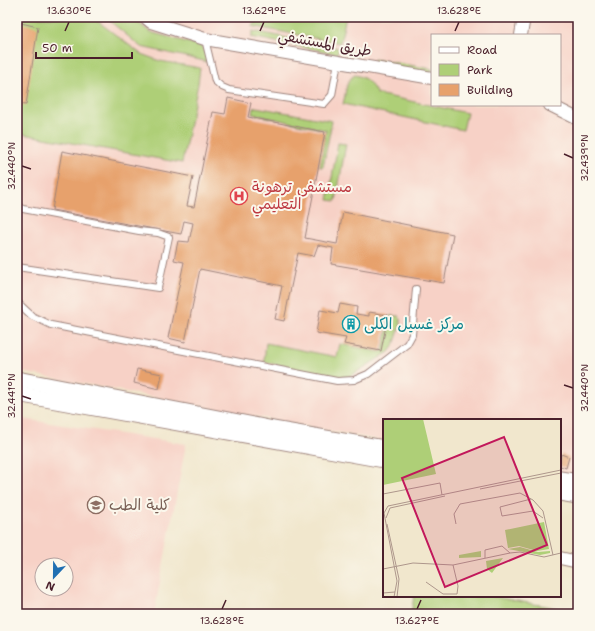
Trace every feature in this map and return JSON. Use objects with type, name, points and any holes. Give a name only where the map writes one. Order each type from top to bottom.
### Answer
[{"type":"street","name":"طريق المستشفي","points":[[145,17],[151,22],[205,39],[431,78]]},
{"type":"street","points":[[521,34],[524,17]]},
{"type":"street","points":[[552,106],[578,119]]},
{"type":"street","points":[[17,379],[274,429],[383,448]]},
{"type":"street","points":[[17,394],[383,460]]},
{"type":"street","points":[[561,479],[578,482]]},
{"type":"street","points":[[561,493],[578,496]]},
{"type":"street","points":[[561,558],[578,562]]},
{"type":"lane","points":[[205,39],[215,81],[222,87],[229,90],[324,104],[332,95],[338,62]]},
{"type":"lane","points":[[17,206],[23,209],[158,233],[169,237],[158,288],[17,267]]},
{"type":"lane","points":[[17,302],[32,316],[51,325],[337,381],[354,380],[368,374],[407,344],[412,334],[416,290]]},
{"type":"shaded area","points":[[17,17],[578,17],[578,478],[561,475],[561,419],[383,419],[383,441],[17,371]]},
{"type":"shaded area","name":"كلية الطب","points":[[17,418],[186,444],[154,614],[17,614]]},
{"type":"green space","points":[[17,17],[92,17],[141,54],[160,61],[200,68],[182,163],[17,133]]},
{"type":"green space","points":[[105,17],[131,17],[150,32],[201,46],[206,53],[207,62],[141,47]]},
{"type":"green space","points":[[264,17],[346,17],[340,43],[251,26]]},
{"type":"green space","points":[[253,31],[339,48],[337,54],[251,37]]},
{"type":"green space","points":[[374,59],[431,69],[431,76],[373,65]]},
{"type":"green space","points":[[355,75],[363,78],[377,94],[467,113],[463,130],[343,104],[346,88],[352,77]]},
{"type":"green space","points":[[256,107],[332,121],[323,167],[320,167],[326,130],[252,114],[253,108]]},
{"type":"green space","points":[[338,143],[346,144],[336,201],[328,200]]},
{"type":"green space","points":[[390,316],[399,316],[401,320],[394,345],[389,352],[350,376],[338,378],[331,377],[264,362],[266,343],[337,357],[340,344],[380,352],[383,351]]},
{"type":"green space","points":[[414,597],[496,597],[578,612],[578,614],[411,614]]},
{"type":"building","points":[[578,17],[578,21],[559,18]]},
{"type":"building","points":[[17,22],[38,27],[26,105],[17,104]]},
{"type":"building","name":"مستشفى ترهونة التعليمي","points":[[228,98],[251,103],[248,117],[325,132],[305,238],[337,244],[343,212],[453,234],[444,283],[331,264],[333,248],[318,245],[314,256],[298,253],[284,321],[275,319],[282,286],[200,269],[185,342],[168,338],[184,262],[174,260],[178,241],[189,242],[193,223],[184,221],[181,234],[52,210],[62,151],[193,177],[187,206],[194,207],[213,112],[225,114]]},
{"type":"building","name":"مركز غسيل الكلى","points":[[340,304],[357,307],[356,314],[369,316],[369,312],[388,315],[381,351],[344,344],[346,338],[316,333],[320,310],[338,313]]},
{"type":"building","points":[[137,369],[162,374],[159,389],[134,383]]},
{"type":"building","points":[[561,454],[569,457],[566,468],[561,466]]},
{"type":"place","name":"مستشفى ترهونة التعليمي","points":[[239,196]]},
{"type":"place","name":"مركز غسيل الكلى","points":[[351,324]]},
{"type":"place","name":"كلية الطب","points":[[96,505]]}]
